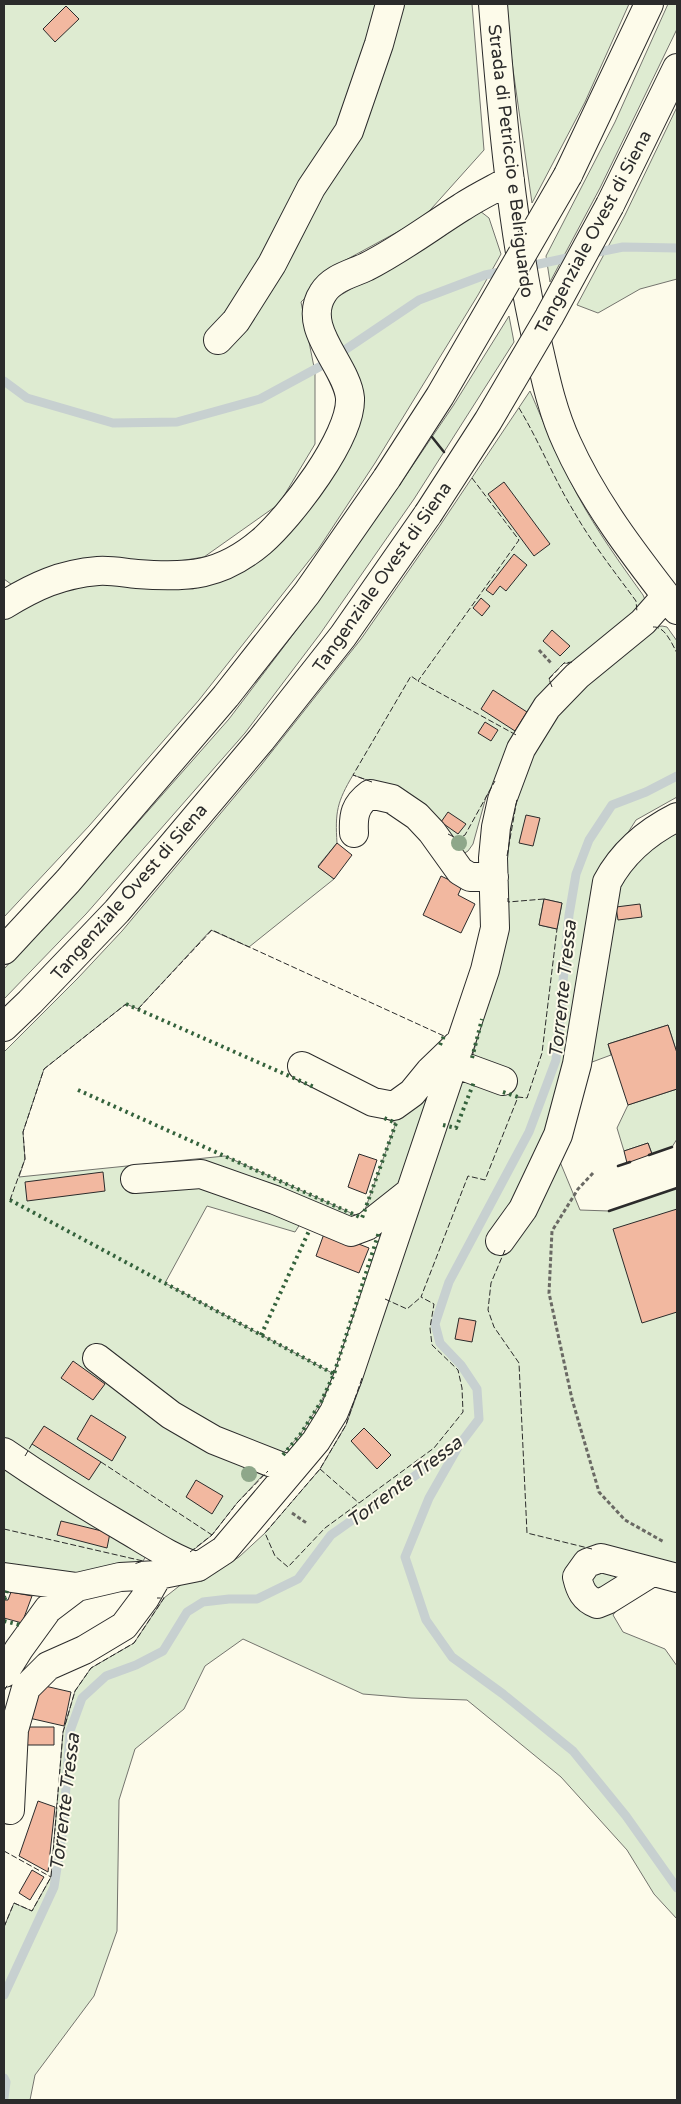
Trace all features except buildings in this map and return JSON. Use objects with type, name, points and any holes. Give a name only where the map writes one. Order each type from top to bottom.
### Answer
[{"type":"main road","points":[[218,340],[236,321],[272,264],[311,188],[349,131],[379,44],[390,4]]},
{"type":"main road","name":"Strada di Petriccio e Belriguardo","points":[[492,4],[515,216],[527,296],[548,389],[566,441],[589,489],[622,538],[672,603]]},
{"type":"main road","points":[[4,950],[68,881],[226,696],[307,593],[387,478],[455,370],[568,175],[649,4]]},
{"type":"main road","name":"Tangenziale Ovest di Siena","points":[[4,1027],[117,911],[262,740],[343,636],[428,514],[488,421],[549,317],[610,205],[677,68]]},
{"type":"main road","points":[[4,606],[32,588],[66,576],[100,571],[170,577],[195,575],[220,569],[239,559],[262,541],[289,514],[323,464],[342,432],[349,414],[350,397],[322,334],[316,314],[322,293],[336,280],[378,261],[464,206],[510,180]]},
{"type":"main road","points":[[4,1577],[77,1587],[120,1577],[158,1575],[198,1567],[224,1550],[316,1441],[334,1412],[348,1377],[485,970],[495,928],[493,858],[496,827],[502,800],[522,749],[547,707],[577,676],[643,622],[672,603]]},
{"type":"main road","points":[[354,833],[353,819],[359,802],[370,794],[392,799],[417,816],[432,832],[460,871],[470,877],[494,877]]},
{"type":"main road","points":[[500,1241],[523,1209],[558,1135],[577,1064],[607,882],[616,865],[629,850],[648,835],[677,817]]},
{"type":"main road","points":[[302,1066],[373,1102],[394,1106],[412,1093],[430,1071],[457,1053]]},
{"type":"main road","points":[[457,1053],[503,1081]]},
{"type":"main road","points":[[135,1179],[201,1174],[275,1200],[351,1232],[367,1226],[410,1192]]},
{"type":"main road","points":[[97,1358],[171,1415],[214,1440],[290,1470]]},
{"type":"main road","points":[[4,1452],[65,1493],[152,1545],[179,1561],[198,1567]]},
{"type":"main road","points":[[10,1810],[14,1730],[26,1688],[48,1666],[84,1650],[124,1626],[145,1598],[158,1575]]},
{"type":"main road","points":[[4,1673],[19,1648],[48,1609],[77,1587]]},
{"type":"path","points":[[593,1173],[578,1189],[552,1231],[549,1293],[572,1398],[599,1492],[625,1520],[668,1544]]},
{"type":"green space","points":[[4,4],[472,4],[484,150],[423,218],[344,261],[301,302],[315,372],[315,444],[279,504],[204,557],[15,587],[4,579]]},
{"type":"green space","points":[[505,4],[629,4],[585,102],[532,203],[507,27]]},
{"type":"green space","points":[[668,4],[677,4],[677,29],[600,188],[550,282],[546,256],[615,122]]},
{"type":"green space","points":[[677,107],[677,279],[640,289],[598,313],[577,305],[625,215]]},
{"type":"green space","points":[[480,211],[489,218],[501,254],[375,463],[319,548],[199,700],[89,826],[4,917],[4,615],[72,585],[106,583],[193,589],[228,577],[347,445],[327,316],[331,301]]},
{"type":"green space","points":[[509,316],[514,342],[414,499],[320,634],[245,733],[86,914],[4,999],[4,969],[133,828],[229,719],[301,624],[398,487],[453,406]]},
{"type":"green space","points":[[530,391],[578,496],[617,559],[643,595],[646,602],[644,607],[571,664],[564,663],[549,678],[552,688],[539,704],[486,797],[473,844],[468,851],[463,854],[457,851],[417,801],[398,791],[353,775],[343,793],[338,808],[336,823],[337,843],[318,866],[334,879],[249,947],[211,930],[138,1009],[126,1004],[44,1069],[23,1132],[25,1159],[19,1177],[225,1156],[381,1227],[359,1238],[302,1221],[295,1232],[207,1206],[165,1283],[334,1374],[321,1402],[300,1435],[237,1503],[212,1535],[186,1556],[157,1539],[143,1561],[121,1568],[76,1577],[4,1563],[4,1052],[122,931],[262,764],[361,639]]},
{"type":"green space","points":[[667,627],[677,641],[677,797],[636,820],[595,884],[585,930],[570,1042],[558,1157],[580,1210],[609,1211],[677,1188],[677,1570],[652,1564],[613,1615],[623,1632],[665,1649],[677,1666],[677,1919],[654,1894],[627,1850],[561,1777],[467,1700],[363,1694],[243,1639],[205,1666],[184,1709],[135,1749],[119,1800],[117,1931],[94,1996],[35,2075],[30,2100],[4,2100],[4,1927],[14,1903],[32,1911],[51,1877],[63,1732],[75,1691],[91,1668],[134,1643],[164,1598],[183,1583],[207,1576],[239,1557],[265,1533],[320,1469],[346,1425],[361,1383],[385,1298],[458,1080],[472,1058],[506,930],[507,857],[518,792],[537,745],[555,717],[577,692],[647,628]],"holes":[[[544,899],[562,903],[557,929],[539,925]]]},
{"type":"green space","points":[[677,824],[677,1053],[668,1025],[608,1044],[611,1055],[584,1065],[623,870]]},
{"type":"green space","points":[[436,1075],[440,1076],[400,1187],[362,1218],[396,1123],[368,1111],[370,1107],[378,1111],[396,1113],[408,1105],[431,1078]]},
{"type":"green space","points":[[677,1089],[677,1139],[672,1147],[652,1154],[648,1143],[624,1151],[617,1128],[628,1105]]},
{"type":"waterway","points":[[589,254],[623,247],[677,248]]},
{"type":"waterway","points":[[525,267],[576,256]]},
{"type":"waterway","points":[[4,381],[27,398],[113,423],[177,422],[260,399],[321,366],[419,300],[485,275],[505,271]]},
{"type":"waterway","name":"Torrente Tressa","points":[[4,1995],[54,1887],[63,1829],[70,1731],[82,1698],[106,1676],[136,1665],[163,1651],[187,1612],[203,1602],[229,1599],[257,1599],[298,1579],[331,1535],[460,1444],[479,1419],[477,1389],[461,1365],[440,1343],[435,1324],[449,1282],[529,1132],[556,1060],[569,915],[576,874],[589,840],[612,805],[646,792],[677,776]]},
{"type":"waterway","points":[[458,1447],[429,1498],[405,1557],[426,1620],[452,1657],[503,1694],[573,1751],[626,1816],[677,1888]]},
{"type":"waterway","name":"Torrente Tressa","points":[[4,2078],[6,2082],[4,2098]]},
{"type":"hedge","points":[[126,1004],[314,1087]]},
{"type":"hedge","points":[[472,1058],[482,1019]]},
{"type":"hedge","points":[[440,1045],[444,1036]]},
{"type":"hedge","points":[[443,1125],[456,1128],[474,1082]]},
{"type":"hedge","points":[[78,1090],[362,1218],[396,1123],[384,1118]]},
{"type":"hedge","points":[[503,1092],[518,1097]]},
{"type":"hedge","points":[[10,1200],[334,1374]]},
{"type":"hedge","points":[[261,1335],[309,1231]]},
{"type":"hedge","points":[[283,1455],[300,1435],[321,1402],[334,1374],[379,1232]]},
{"type":"hedge","points":[[4,1597],[8,1587]]},
{"type":"hedge","points":[[4,1621],[20,1625],[19,1627]]},
{"type":"fence","points":[[519,408],[580,522],[636,601],[637,612]]},
{"type":"fence","points":[[472,478],[519,540],[418,681],[518,736]]},
{"type":"fence","points":[[653,627],[657,627],[665,632],[677,653]]},
{"type":"fence","points":[[552,687],[549,679],[564,663],[572,662]]},
{"type":"fence","points":[[372,782],[353,775],[411,676],[418,681]]},
{"type":"fence","points":[[448,834],[458,839],[465,835],[495,781]]},
{"type":"fence","points":[[507,856],[517,799]]},
{"type":"fence","points":[[508,898],[508,902],[544,899]]},
{"type":"fence","points":[[362,1378],[346,1425],[320,1469],[265,1533],[275,1556],[288,1567],[325,1528],[434,1448],[463,1412],[462,1388],[458,1370],[432,1345],[430,1328],[434,1304],[421,1297],[468,1176],[485,1180],[518,1097],[527,1098],[542,1053],[557,929]]},
{"type":"fence","points":[[138,1009],[212,930],[444,1036]]},
{"type":"fence","points":[[10,1200],[25,1159],[23,1132],[44,1069],[126,1004]]},
{"type":"fence","points":[[505,1250],[491,1283],[488,1310],[494,1327],[519,1363],[527,1533],[592,1549]]},
{"type":"fence","points":[[385,1299],[407,1309],[421,1297]]},
{"type":"fence","points":[[25,1456],[32,1444]]},
{"type":"fence","points":[[101,1462],[212,1535]]},
{"type":"fence","points":[[320,1469],[359,1503]]},
{"type":"fence","points":[[190,1552],[212,1535],[237,1503],[268,1471]]},
{"type":"fence","points":[[4,1529],[143,1561],[134,1564]]},
{"type":"fence","points":[[4,1927],[14,1903],[32,1911],[51,1877],[63,1732],[75,1691],[91,1668],[134,1643],[164,1598],[157,1598]]},
{"type":"fence","points":[[4,1691],[8,1684]]},
{"type":"fence","points":[[4,1851],[51,1877]]},
{"type":"wall","points":[[432,437],[444,452]]},
{"type":"wall","points":[[649,1155],[672,1147]]},
{"type":"wall","points":[[618,1166],[630,1162]]},
{"type":"wall","points":[[609,1211],[677,1188]]}]
